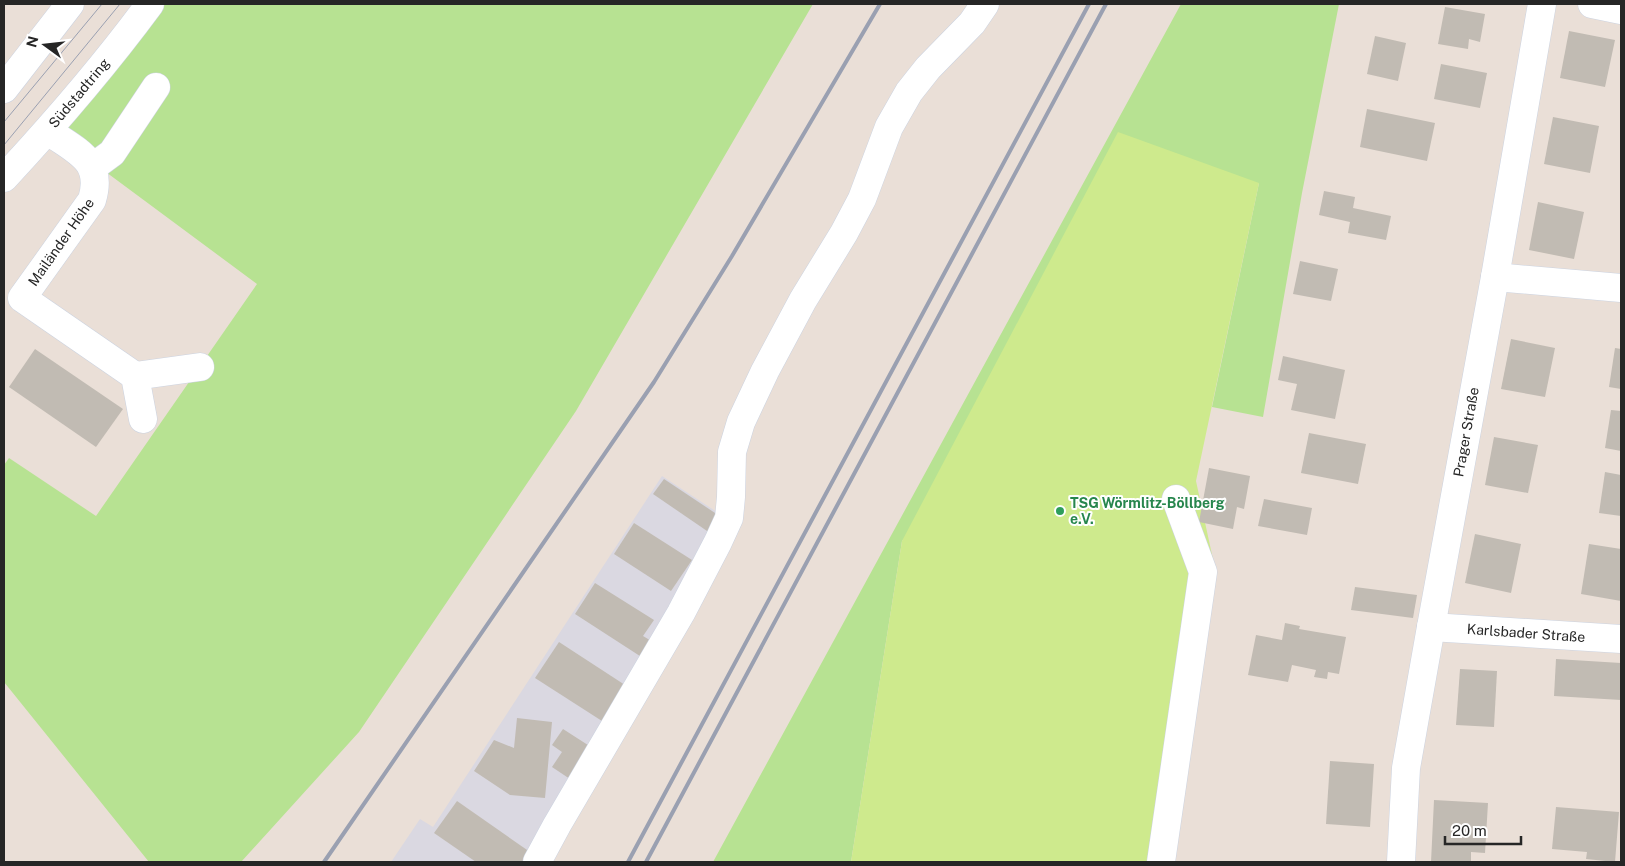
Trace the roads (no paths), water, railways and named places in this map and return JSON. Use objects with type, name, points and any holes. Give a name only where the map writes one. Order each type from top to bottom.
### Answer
[{"type":"street","points":[[4,89],[70,4]]},
{"type":"street","name":"Südstadtring","points":[[4,178],[98,72],[150,4]]},
{"type":"street","points":[[537,862],[681,613],[718,542],[729,518],[732,452],[741,422],[765,371],[803,300],[844,233],[862,199],[889,127],[909,92],[928,68],[972,23],[985,4]]},
{"type":"street","name":"Prager Straße","points":[[1401,862],[1406,768],[1542,4]]},
{"type":"street","points":[[1592,4],[1621,10]]},
{"type":"street","points":[[48,130],[84,156],[92,167],[112,153],[156,87]]},
{"type":"street","name":"Mailänder Höhe","points":[[92,167],[96,175],[96,188],[92,200],[22,298],[136,376]]},
{"type":"street","points":[[1495,276],[1621,288]]},
{"type":"street","points":[[142,419],[136,376],[200,367]]},
{"type":"street","points":[[1161,862],[1203,572],[1176,499]]},
{"type":"street","name":"Karlsbader Straße","points":[[1431,626],[1621,640]]},
{"type":"tram line","points":[[4,122],[102,4]]},
{"type":"tram line","points":[[4,145],[120,4]]},
{"type":"railway","points":[[324,862],[654,382],[732,256],[880,4]]},
{"type":"railway","points":[[628,862],[1089,4]]},
{"type":"railway","points":[[646,862],[1106,4]]},
{"type":"place","name":"TSG Wörmlitz-Böllberg e.V.","points":[[1060,511]]}]
